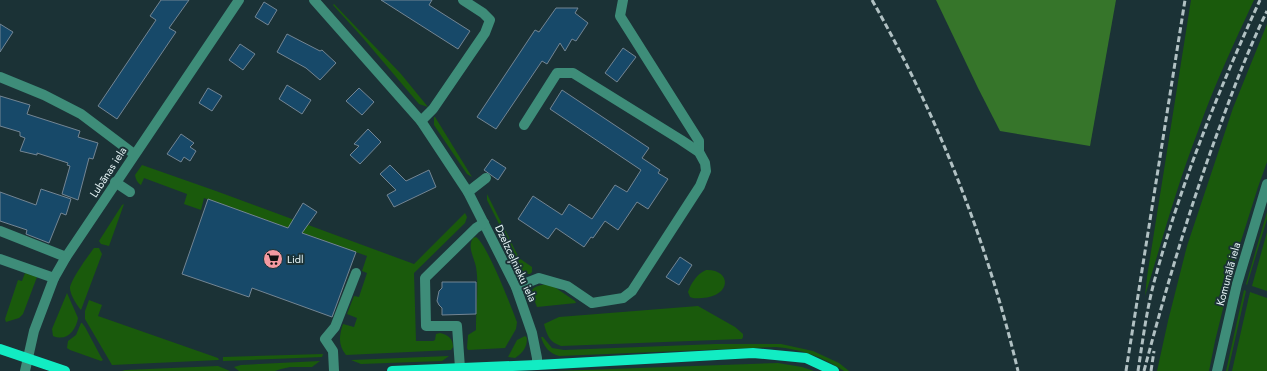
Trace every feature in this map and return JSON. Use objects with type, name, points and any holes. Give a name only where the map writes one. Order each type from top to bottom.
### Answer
[{"type":"main road","points":[[0,349],[65,371]]},
{"type":"main road","points":[[392,371],[537,365],[753,353],[806,358],[834,371]]},
{"type":"street","name":"Lubānas iela","points":[[25,371],[34,331],[54,278],[66,257],[238,0]]},
{"type":"street","name":"Dzelzceļnieku iela","points":[[314,0],[421,120],[468,192],[516,287],[532,333],[537,365]]},
{"type":"street","points":[[421,120],[433,109],[485,33],[490,20],[484,13],[463,0]]},
{"type":"street","points":[[624,0],[620,16],[699,141],[699,152]]},
{"type":"street","points":[[516,287],[539,278],[567,286],[592,303],[623,298],[632,291],[700,186],[706,171],[705,162],[699,152],[573,73],[557,73],[524,125]]},
{"type":"street","points":[[0,77],[44,95],[81,114],[134,154]]},
{"type":"street","points":[[468,192],[486,178]]},
{"type":"street","points":[[115,182],[130,192]]},
{"type":"street","name":"Komunālā iela","points":[[1217,371],[1237,284],[1267,184]]},
{"type":"street","points":[[460,368],[458,326],[426,326],[425,278],[476,228],[484,223]]},
{"type":"street","points":[[0,231],[66,257]]},
{"type":"street","points":[[0,259],[54,278]]},
{"type":"street","points":[[334,371],[333,351],[325,339],[335,327],[356,273]]},
{"type":"green space","points":[[936,0],[1116,0],[1090,146],[1000,131]]},
{"type":"green space","points":[[1191,0],[1254,0],[1217,81],[1190,151],[1176,192],[1145,296],[1147,277]]},
{"type":"green space","points":[[334,4],[401,74],[428,107],[419,104],[333,5]]},
{"type":"green space","points":[[1267,24],[1267,162],[1235,260],[1209,371],[1157,371],[1187,246],[1233,108]]},
{"type":"green space","points":[[434,117],[472,177],[467,174],[434,125]]},
{"type":"green space","points":[[142,165],[414,264],[465,213],[467,217],[465,223],[414,273],[416,341],[433,341],[435,340],[436,334],[440,333],[450,337],[453,347],[451,350],[346,355],[340,344],[341,332],[343,324],[354,327],[357,318],[347,314],[354,296],[359,297],[367,273],[362,271],[367,256],[204,198],[201,210],[184,204],[187,194],[144,178],[141,185],[136,180],[135,175]]},
{"type":"green space","points":[[487,194],[519,258],[532,267],[532,272],[530,274],[524,274],[487,200]]},
{"type":"green space","points":[[124,204],[109,246],[101,244],[99,241]]},
{"type":"green space","points":[[1267,212],[1267,219],[1247,285],[1246,284]]},
{"type":"green space","points":[[1267,232],[1267,291],[1252,286]]},
{"type":"green space","points":[[476,237],[481,242],[492,263],[517,322],[516,329],[505,348],[468,350],[467,348],[468,335],[476,330],[477,274],[471,241]]},
{"type":"green space","points":[[94,248],[99,248],[102,254],[81,310],[75,303],[70,287],[84,261]]},
{"type":"green space","points":[[706,270],[714,271],[724,278],[725,283],[723,288],[719,293],[712,296],[702,298],[690,297],[688,292],[693,282],[697,276]]},
{"type":"green space","points":[[25,273],[37,277],[23,314],[19,318],[6,322],[5,319],[18,280],[22,281]]},
{"type":"green space","points":[[550,284],[576,303],[537,307],[532,291],[535,287]]},
{"type":"green space","points":[[1244,290],[1246,291],[1228,371],[1226,371]]},
{"type":"green space","points":[[1250,292],[1267,298],[1267,371],[1232,371]]},
{"type":"green space","points":[[67,293],[78,318],[77,322],[73,331],[67,336],[53,336],[52,329]]},
{"type":"green space","points":[[89,300],[102,305],[98,316],[218,358],[219,360],[112,365],[85,319],[85,311]]},
{"type":"green space","points":[[698,306],[735,327],[743,334],[742,339],[561,346],[549,338],[544,324],[559,317]]},
{"type":"green space","points":[[81,323],[85,327],[103,360],[101,361],[67,348],[68,341],[76,335]]},
{"type":"green space","points":[[525,336],[527,341],[522,352],[515,358],[508,357],[517,340]]},
{"type":"green space","points":[[541,337],[543,337],[552,348],[564,350],[716,344],[781,344],[813,351],[839,363],[849,371],[844,371],[812,354],[776,347],[559,356],[547,349]]},
{"type":"green space","points":[[323,354],[322,357],[223,361],[223,357]]},
{"type":"green space","points":[[449,356],[442,361],[361,364],[351,360]]},
{"type":"green space","points":[[320,361],[312,367],[290,367],[275,371],[239,371],[234,367],[241,365]]},
{"type":"green space","points":[[778,363],[802,367],[814,371],[555,371]]},
{"type":"green space","points":[[218,366],[230,371],[122,371],[125,370]]},
{"type":"building","points":[[161,0],[189,0],[169,28],[176,32],[117,119],[98,106],[156,20],[150,16]]},
{"type":"building","points":[[381,0],[432,0],[429,5],[470,31],[458,49]]},
{"type":"building","points":[[264,2],[277,10],[268,25],[255,17]]},
{"type":"building","points":[[556,8],[578,8],[575,13],[588,23],[576,41],[572,39],[565,51],[560,43],[547,64],[542,61],[496,129],[477,117],[535,30],[539,32]]},
{"type":"building","points":[[0,24],[13,32],[0,52]]},
{"type":"building","points":[[287,34],[320,51],[322,50],[336,63],[320,80],[306,68],[277,52]]},
{"type":"building","points":[[240,44],[255,54],[243,70],[229,60]]},
{"type":"building","points":[[623,48],[636,57],[617,82],[605,73]]},
{"type":"building","points":[[287,85],[311,100],[302,114],[279,99]]},
{"type":"building","points":[[208,88],[222,96],[212,111],[199,103]]},
{"type":"building","points":[[359,88],[374,102],[362,115],[346,101]]},
{"type":"building","points":[[562,90],[649,148],[642,158],[660,170],[658,173],[668,179],[648,209],[637,202],[618,230],[605,221],[593,238],[591,237],[584,247],[556,228],[548,239],[518,219],[533,196],[562,215],[569,204],[592,219],[615,185],[627,192],[641,170],[550,109]]},
{"type":"building","points":[[0,96],[30,105],[27,114],[80,131],[78,137],[98,143],[93,159],[89,158],[78,200],[62,194],[70,166],[67,165],[68,163],[37,153],[37,155],[20,151],[25,138],[20,136],[20,132],[0,126]]},
{"type":"building","points":[[368,129],[381,142],[360,164],[350,155],[359,146],[354,144]]},
{"type":"building","points":[[181,134],[194,143],[190,147],[196,151],[190,161],[184,157],[181,162],[167,154]]},
{"type":"building","points":[[492,159],[506,168],[498,180],[484,170]]},
{"type":"building","points":[[390,165],[406,181],[429,170],[436,187],[394,207],[387,195],[396,190],[380,174]]},
{"type":"building","points":[[41,189],[71,199],[66,215],[61,213],[49,243],[26,234],[27,230],[0,221],[0,192],[36,205]]},
{"type":"building","name":"Lidl","points":[[208,199],[288,228],[303,203],[317,212],[302,233],[356,252],[332,317],[252,288],[249,297],[182,274]]},
{"type":"building","points":[[680,257],[692,265],[679,285],[666,277]]},
{"type":"building","points":[[442,282],[476,282],[476,314],[442,315],[442,308],[437,301],[439,291],[442,288]]},
{"type":"railway","points":[[872,0],[918,89],[958,180],[976,227],[991,274],[1006,322],[1018,371]]},
{"type":"railway","points":[[1126,371],[1185,0]]},
{"type":"railway","points":[[1138,371],[1150,299],[1177,205],[1216,101],[1260,0]]},
{"type":"railway","points":[[1144,371],[1170,278],[1209,156],[1236,82],[1267,11]]},
{"type":"railway","points":[[1151,371],[1154,351]]},
{"type":"place","name":"Lidl","points":[[273,259]]}]
